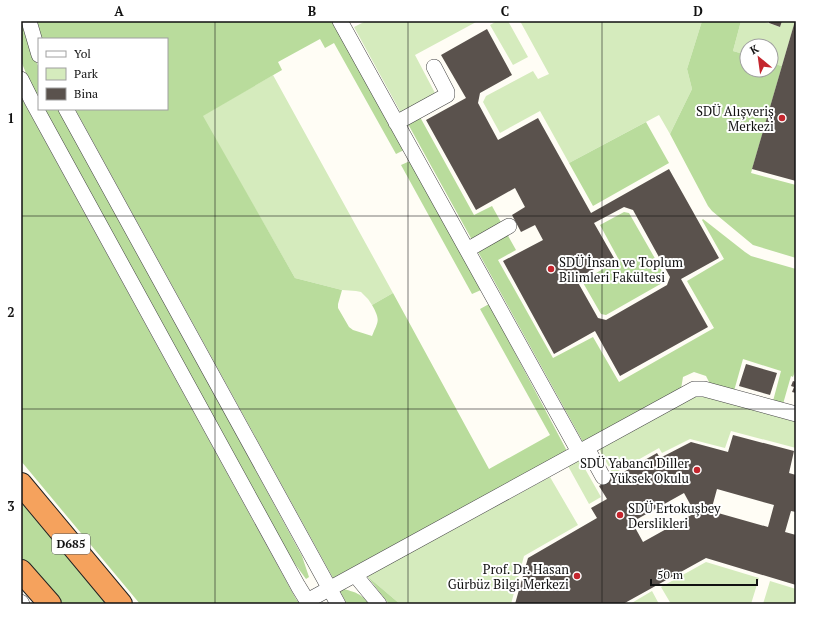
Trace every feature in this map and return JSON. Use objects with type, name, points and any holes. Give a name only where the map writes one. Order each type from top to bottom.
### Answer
[{"type":"highway","name":"D685","points":[[21,484],[122,604]]},
{"type":"highway","points":[[21,571],[50,604]]},
{"type":"street","points":[[29,21],[38,52]]},
{"type":"street","points":[[340,21],[467,250],[583,450],[603,477]]},
{"type":"street","points":[[396,123],[447,95],[447,92],[434,67]]},
{"type":"street","points":[[21,79],[290,572],[308,602],[330,588],[690,391],[697,389],[711,391],[796,414]]},
{"type":"street","points":[[67,110],[338,604]]},
{"type":"street","points":[[467,250],[509,226]]},
{"type":"street","points":[[355,575],[379,604]]},
{"type":"green space","points":[[21,21],[24,21],[31,50],[38,66],[38,97],[21,61]]},
{"type":"green space","points":[[37,21],[332,21],[404,150],[396,154],[334,43],[325,48],[320,39],[278,62],[282,70],[203,116],[295,278],[342,290],[338,308],[349,327],[353,330],[372,336],[378,318],[372,305],[393,293],[489,469],[550,435],[480,309],[489,304],[567,451],[333,578],[76,110],[168,110],[168,38],[42,38]]},
{"type":"green space","points":[[366,21],[478,21],[415,55],[435,93],[401,113],[354,27]]},
{"type":"green space","points":[[497,21],[508,21],[528,57],[513,65],[490,25]]},
{"type":"green space","points":[[520,21],[702,21],[687,69],[692,89],[670,134],[659,115],[569,163],[540,111],[500,133],[483,102],[486,96],[533,71],[538,79],[549,74]]},
{"type":"green space","points":[[702,21],[741,21],[733,51],[739,53],[739,78],[779,78],[751,173],[796,185],[796,258],[753,245],[708,206],[670,134],[692,89],[687,69]]},
{"type":"green space","points":[[741,21],[762,21],[780,27],[782,21],[795,21],[782,66],[779,65],[779,38],[739,38],[739,53],[733,51]]},
{"type":"green space","points":[[779,65],[782,66],[779,76]]},
{"type":"green space","points":[[273,75],[393,293],[372,305],[361,292],[342,290],[295,278],[202,116]]},
{"type":"green space","points":[[21,97],[300,604],[140,604],[21,461]]},
{"type":"green space","points":[[45,110],[61,110],[302,556],[309,577],[306,579],[287,553]]},
{"type":"green space","points":[[420,117],[474,215],[492,206],[502,224],[472,240],[408,124]]},
{"type":"green space","points":[[646,122],[669,163],[593,206],[569,163]]},
{"type":"green space","points":[[410,161],[481,290],[472,294],[401,165]]},
{"type":"green space","points":[[624,212],[629,213],[665,276],[664,282],[606,315],[601,314],[582,281],[619,260],[600,225]]},
{"type":"green space","points":[[703,219],[751,256],[796,269],[796,369],[793,377],[791,376],[783,404],[773,401],[781,371],[743,359],[734,391],[710,384],[706,376],[694,372],[683,377],[681,389],[583,442],[477,250],[507,234],[516,250],[498,260],[553,358],[593,337],[619,382],[714,328],[687,281],[724,259],[702,220]]},
{"type":"green space","points":[[698,395],[796,422],[796,448],[731,431],[725,448],[690,439],[662,453],[659,448],[613,474],[599,449]]},
{"type":"green space","points":[[580,460],[601,497],[589,504],[568,466]]},
{"type":"green space","points":[[550,477],[578,525],[524,556],[511,604],[400,604],[367,576]]},
{"type":"green space","points":[[21,502],[107,604],[61,604],[21,557]]},
{"type":"green space","points":[[706,562],[759,578],[751,604],[671,604],[661,587]]},
{"type":"green space","points":[[367,576],[400,604],[389,604]]},
{"type":"green space","points":[[770,581],[796,589],[796,604],[763,604]]},
{"type":"green space","points":[[344,589],[358,594],[369,604],[347,604],[340,591]]},
{"type":"green space","points":[[652,591],[659,604],[630,604]]},
{"type":"building","points":[[769,21],[782,21],[780,27],[769,23]]},
{"type":"building","name":"SDÜ Alışveriş Merkezi","points":[[796,21],[796,181],[752,169]]},
{"type":"building","points":[[487,29],[512,75],[480,93],[478,103],[498,140],[538,118],[591,213],[669,169],[719,258],[681,279],[708,327],[620,376],[595,331],[554,354],[503,261],[543,240],[535,225],[521,232],[512,215],[525,207],[515,188],[476,210],[426,120],[466,98],[441,55]],"holes":[[[624,207],[633,210],[670,277],[667,285],[606,320],[598,318],[576,279],[614,258],[594,223]]]},
{"type":"building","points":[[746,364],[777,373],[770,395],[739,386]]},
{"type":"building","points":[[793,381],[796,382],[796,393],[792,392],[794,387],[791,386]]},
{"type":"building","name":"SDÜ Ertokuşbey Derslikleri","points":[[733,435],[794,451],[789,473],[796,475],[796,512],[791,511],[785,532],[796,535],[796,585],[706,558],[623,604],[515,604],[528,558],[597,518],[591,508],[607,499],[599,486],[657,453],[660,458],[691,442],[728,452]],"holes":[[[717,489],[774,505],[768,527],[711,511]],[[684,493],[695,513],[643,542],[632,522]]]},
{"type":"place","name":"SDÜ Alışveriş Merkezi","points":[[782,118]]},
{"type":"place","name":"SDÜ İnsan ve Toplum Bilimleri Fakültesi","points":[[551,269]]},
{"type":"place","name":"SDÜ Yabancı Diller Yüksek Okulu","points":[[697,470]]},
{"type":"place","name":"SDÜ Ertokuşbey Derslikleri","points":[[620,515]]},
{"type":"place","name":"Prof. Dr. Hasan Gürbüz Bilgi Merkezi","points":[[577,576]]}]
